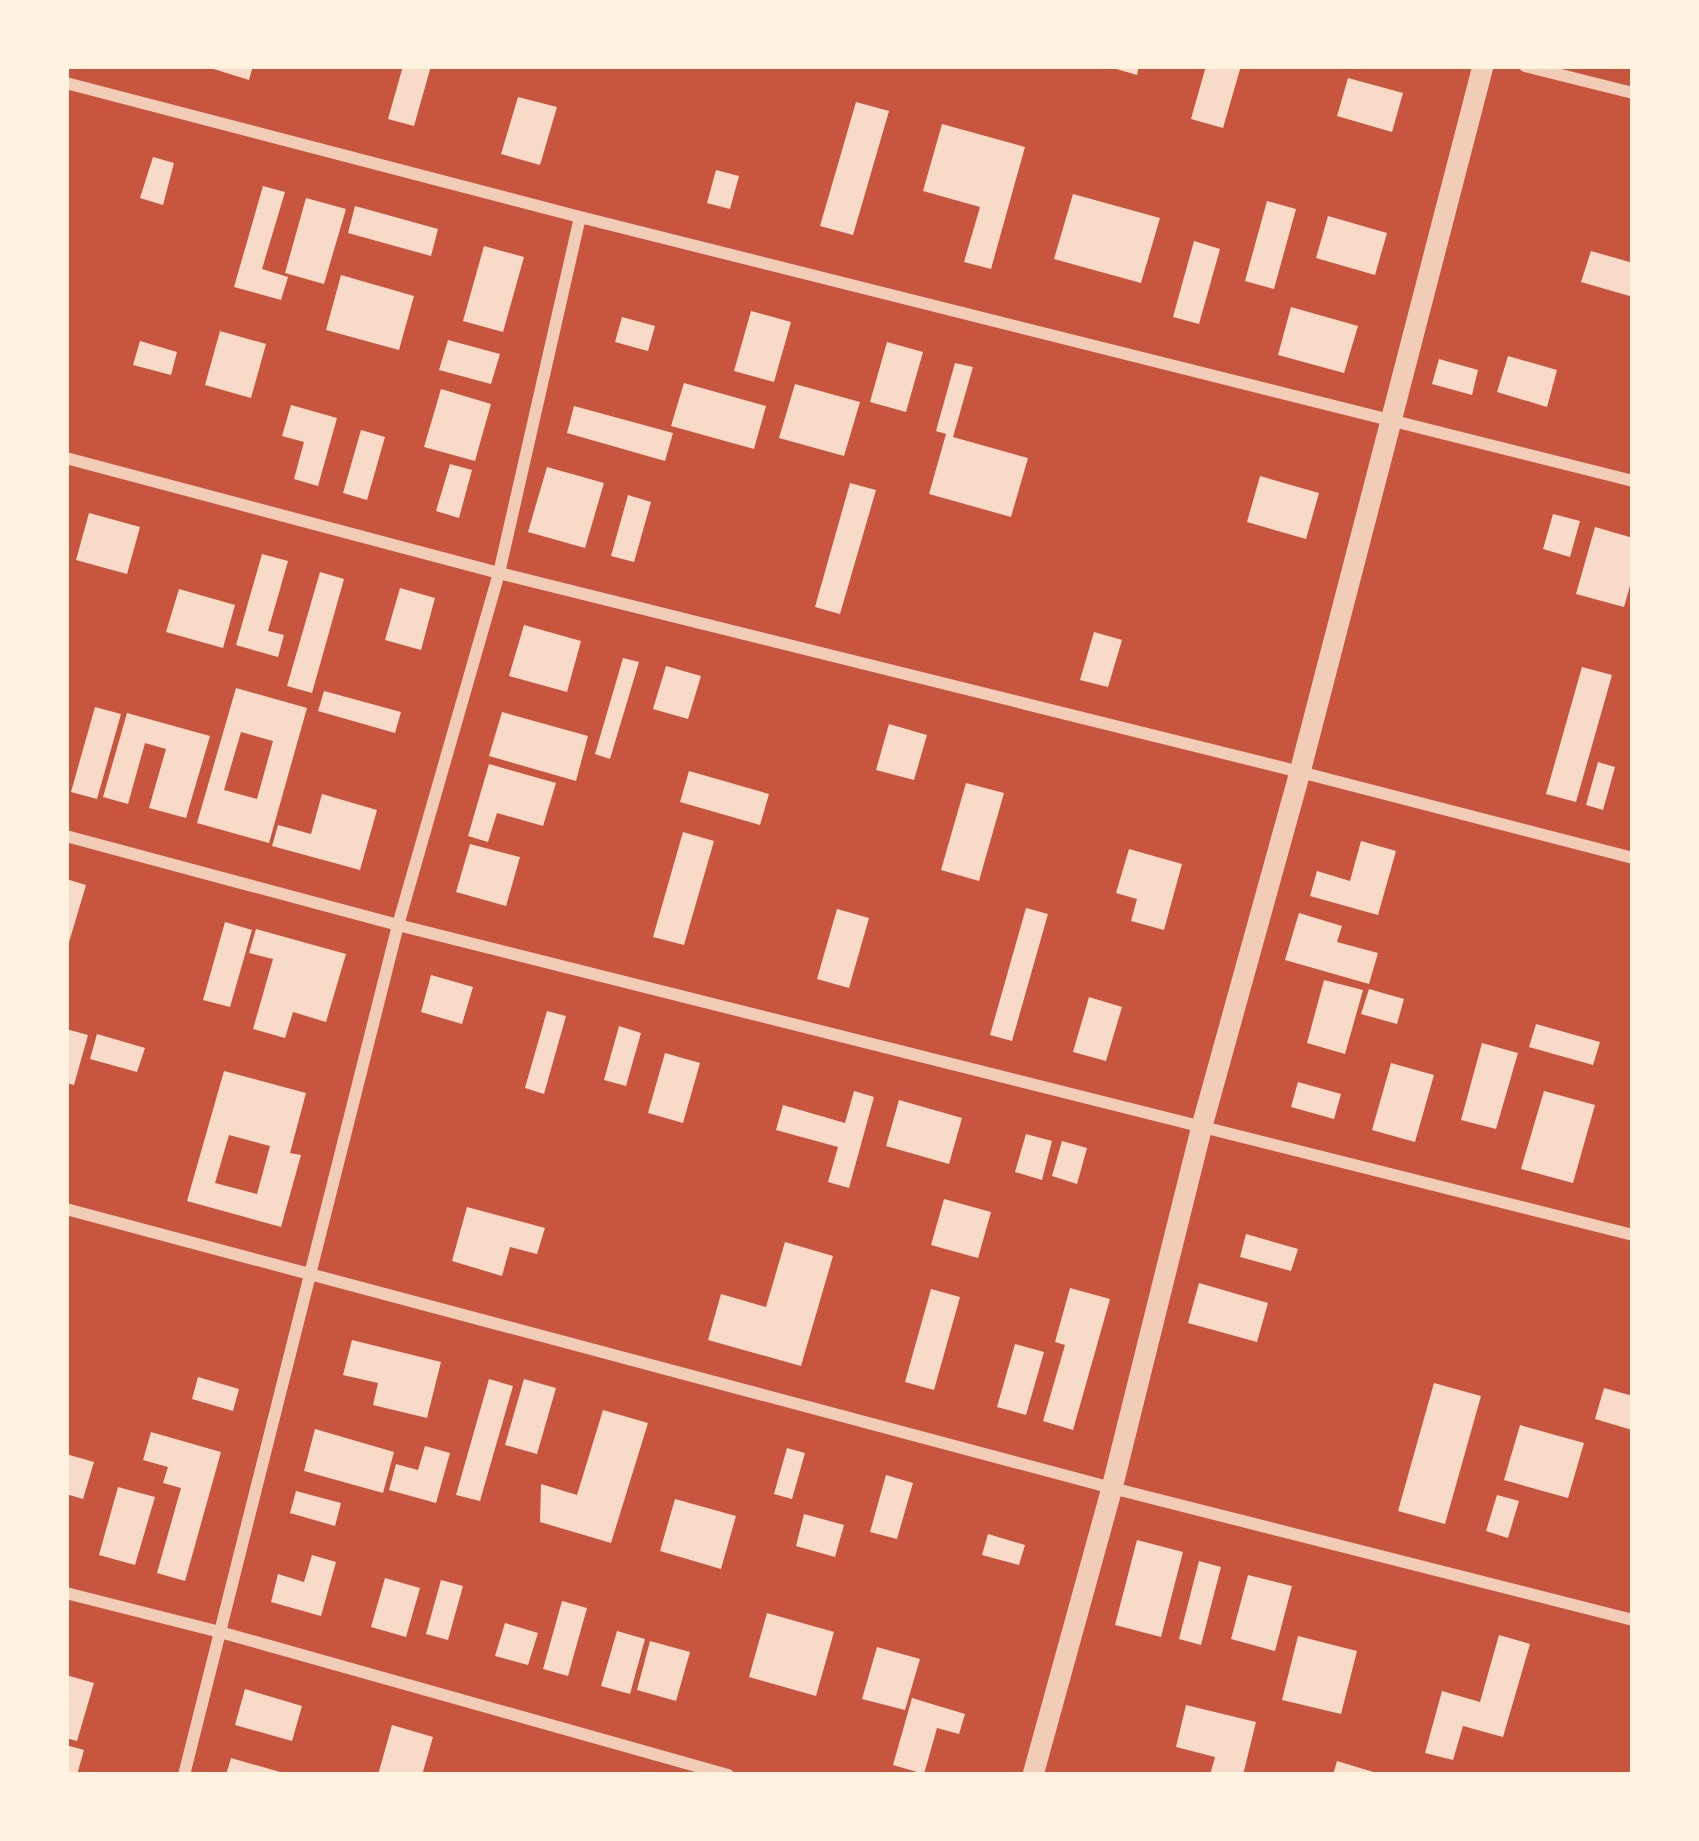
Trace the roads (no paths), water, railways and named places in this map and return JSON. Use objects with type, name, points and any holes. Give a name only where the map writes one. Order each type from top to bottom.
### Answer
[{"type":"street","points":[[1033,1775],[1483,66]]},
{"type":"street","points":[[1525,66],[1633,93]]},
{"type":"street","points":[[66,83],[1633,481]]},
{"type":"street","points":[[184,1775],[398,925],[499,573],[580,217]]},
{"type":"street","points":[[66,458],[499,573],[1633,858]]},
{"type":"street","points":[[66,836],[398,925],[1633,1235]]},
{"type":"street","points":[[66,1209],[1633,1620]]},
{"type":"street","points":[[66,1593],[728,1775]]}]
